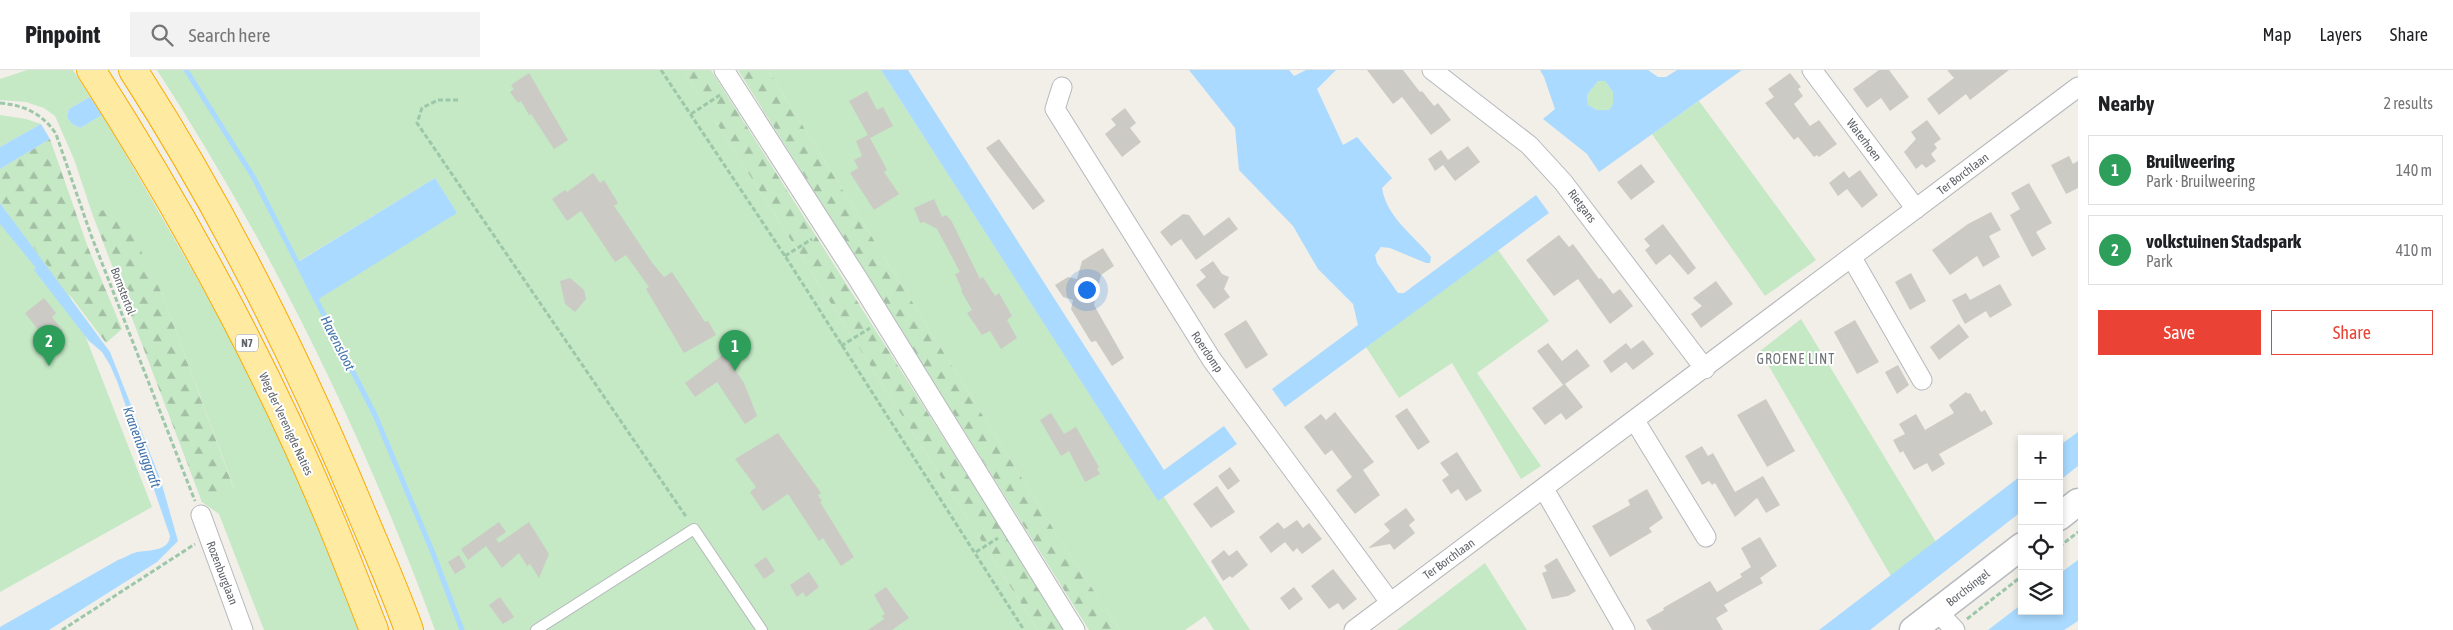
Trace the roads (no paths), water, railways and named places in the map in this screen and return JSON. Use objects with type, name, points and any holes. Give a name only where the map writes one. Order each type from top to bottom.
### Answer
[{"type":"highway","name":"Weg der Verenigde Naties","points":[[92,70],[163,188],[223,294],[277,403],[329,516],[374,630]]},
{"type":"highway","points":[[133,70],[244,261],[294,361],[335,450],[409,630]]},
{"type":"main road","points":[[2063,514],[2078,502]]},
{"type":"main road","name":"Borchsingel","points":[[1913,630],[1949,624],[2018,550]]},
{"type":"street","points":[[724,70],[883,320],[1074,630]]},
{"type":"street","name":"Rietgans","points":[[1432,70],[1529,145],[1563,182],[1705,369]]},
{"type":"street","name":"Waterhoen","points":[[1812,70],[1916,209]]},
{"type":"street","name":"Roerdomp","points":[[1062,87],[1055,109],[1212,360],[1390,602]]},
{"type":"street","name":"Ter Borchlaan","points":[[1354,630],[1705,369],[1916,209],[2077,91]]},
{"type":"street","points":[[1852,258],[1922,380]]},
{"type":"street","points":[[1635,421],[1706,537]]},
{"type":"street","points":[[1544,489],[1625,630]]},
{"type":"street","name":"Rozenburglaan","points":[[201,515],[244,630]]},
{"type":"lane","points":[[536,630],[694,529],[762,630]]},
{"type":"water","points":[[881,70],[908,70],[1164,470],[1224,426],[1237,444],[1158,501]]},
{"type":"water","points":[[1189,70],[1289,70],[1294,76],[1306,70],[1336,70],[1317,89],[1343,145],[1357,137],[1392,178],[1382,188],[1389,208],[1431,257],[1430,263],[1426,263],[1390,248],[1381,247],[1375,255],[1377,263],[1398,293],[1404,293],[1536,195],[1549,213],[1285,407],[1272,389],[1358,325],[1353,304],[1318,269],[1293,226],[1239,170],[1235,128]]},
{"type":"water","points":[[1540,70],[1648,70],[1658,77],[1666,77],[1677,70],[1742,70],[1599,172],[1587,154],[1543,119],[1555,109]],"holes":[[[1598,81],[1605,81],[1613,92],[1613,104],[1609,110],[1597,110],[1588,105],[1587,95]]]},
{"type":"water","points":[[90,97],[102,115],[80,128],[72,124],[67,117],[69,109]]},
{"type":"water","points":[[41,124],[50,139],[0,169],[0,147]]},
{"type":"water","points":[[435,178],[457,213],[317,300],[298,262]]},
{"type":"water","name":"Kranenburggraft","points":[[0,203],[110,352],[161,481],[178,541],[157,562],[49,630],[0,630],[0,627],[118,560],[137,552],[162,548],[169,541],[170,536],[147,469],[134,438],[129,415],[110,365],[102,352],[89,341],[34,270],[36,268],[0,224]]},
{"type":"water","points":[[2078,432],[2078,466],[2063,478],[2063,443]]},
{"type":"water","points":[[2018,478],[2018,514],[1870,630],[1819,630]]},
{"type":"water","points":[[2078,560],[2078,621],[2064,630],[1988,630],[2018,607],[2018,615],[2063,615],[2063,571]]},
{"type":"waterway","name":"Havensloot","points":[[186,70],[254,178],[375,415],[433,553],[462,630]]},
{"type":"place","name":"volkstuinen Stadspark","points":[[49,366]]},
{"type":"place","name":"Bruilweering","points":[[735,371]]},
{"type":"district","name":"GROENE LINT","points":[[1796,359]]}]
